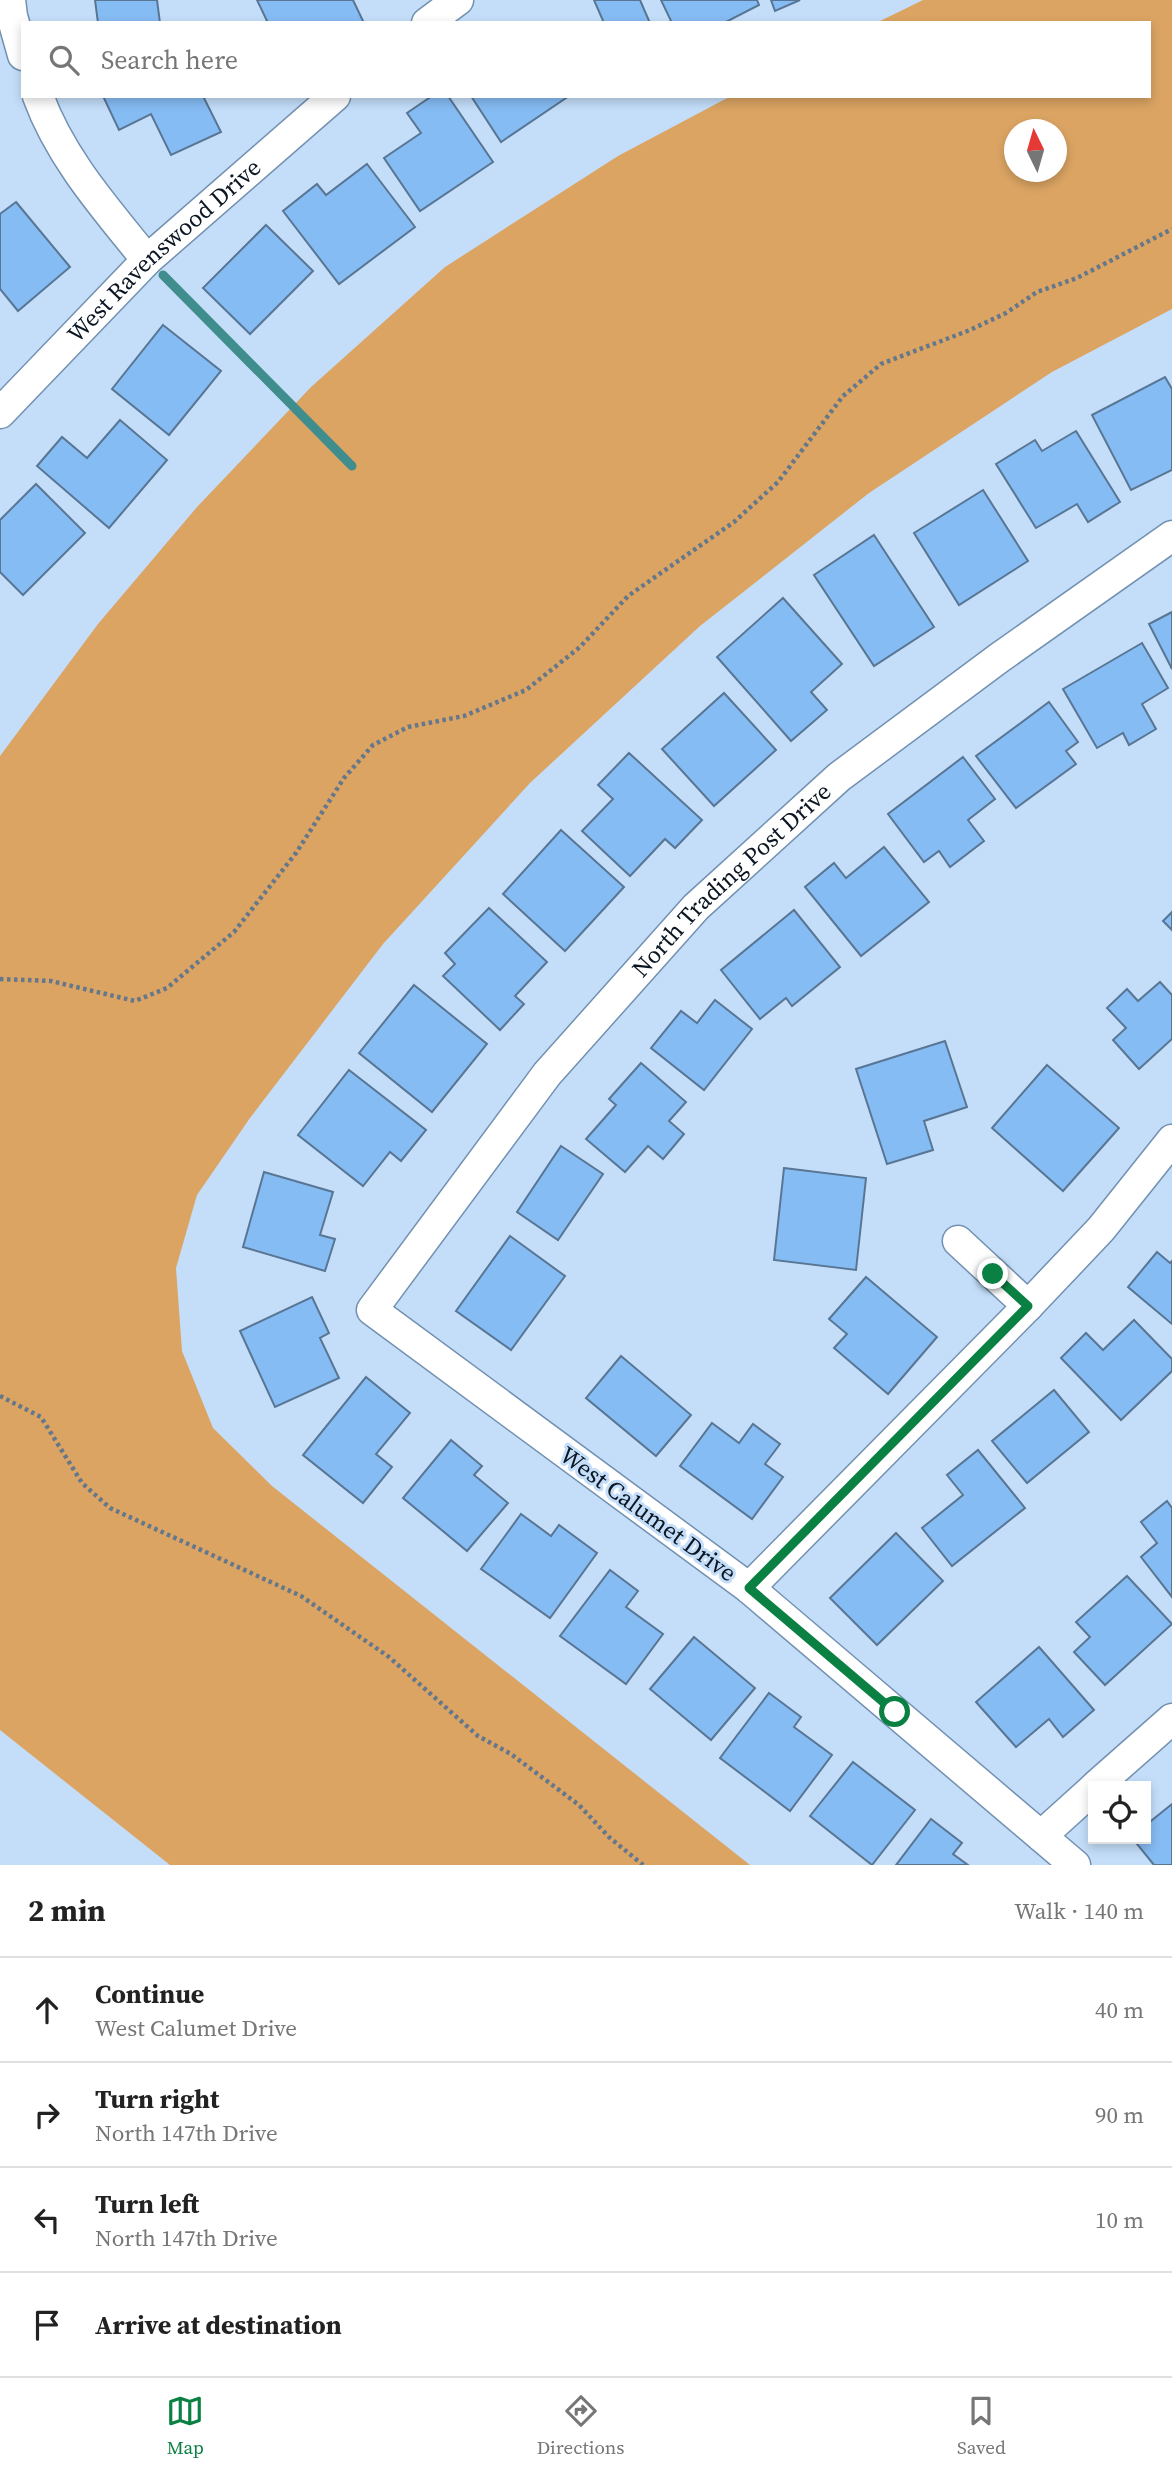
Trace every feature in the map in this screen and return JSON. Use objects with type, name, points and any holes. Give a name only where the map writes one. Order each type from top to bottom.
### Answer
[{"type":"street","points":[[10,0],[21,48]]},
{"type":"street","points":[[430,21],[458,0]]},
{"type":"street","points":[[39,98],[45,116],[68,159],[147,260]]},
{"type":"street","name":"West Ravenswood Drive","points":[[0,413],[147,260],[333,98]]},
{"type":"street","name":"North Trading Post Drive","points":[[372,1310],[547,1074],[696,907],[839,777],[999,658],[1172,536]]},
{"type":"street","points":[[749,1588],[1101,1229],[1172,1140]]},
{"type":"street","points":[[958,1241],[1028,1306]]},
{"type":"street","name":"West Calumet Drive","points":[[372,1310],[749,1588],[1075,1865]]},
{"type":"street","points":[[1103,1781],[1172,1719]]},
{"type":"street","points":[[1041,1836],[1088,1794]]},
{"type":"path","points":[[0,979],[51,981],[135,1000],[167,988],[234,932],[296,853],[344,778],[373,745],[408,727],[464,716],[526,690],[580,647],[628,596],[734,522],[778,482],[843,396],[881,364],[970,330],[1006,313],[1037,292],[1088,273],[1172,229]]},
{"type":"path","points":[[0,1396],[41,1417],[82,1483],[110,1508],[301,1596],[389,1657],[478,1736],[511,1754],[579,1805],[609,1838],[643,1865]]},
{"type":"shaded area","points":[[923,0],[1172,0],[1172,309],[1052,372],[869,493],[700,626],[530,783],[383,944],[250,1118],[197,1195],[176,1268],[182,1351],[213,1428],[272,1486],[750,1865],[170,1865],[0,1730],[0,756],[98,624],[197,507],[311,387],[445,267],[618,156],[727,98],[1151,98],[1151,21],[880,21]]},
{"type":"building","points":[[95,0],[157,0],[160,21],[98,21]]},
{"type":"building","points":[[257,0],[353,0],[363,21],[267,21]]},
{"type":"building","points":[[594,0],[640,0],[649,21],[603,21]]},
{"type":"building","points":[[661,0],[757,0],[759,5],[728,21],[671,21]]},
{"type":"building","points":[[771,0],[800,0],[775,11]]},
{"type":"building","points":[[104,98],[204,98],[221,132],[171,155],[151,114],[119,130]]},
{"type":"building","points":[[429,98],[449,98],[493,162],[420,211],[384,158],[421,133],[407,113]]},
{"type":"building","points":[[472,98],[566,98],[501,142]]},
{"type":"building","points":[[367,164],[415,227],[339,284],[283,211],[317,184],[326,195]]},
{"type":"building","points":[[16,202],[70,267],[18,311],[0,289],[0,214]]},
{"type":"building","points":[[266,225],[313,271],[250,334],[203,288]]},
{"type":"building","points":[[163,325],[221,371],[169,435],[112,389]]},
{"type":"building","points":[[1165,377],[1172,389],[1172,470],[1131,490],[1092,415]]},
{"type":"building","points":[[120,420],[167,460],[109,528],[37,466],[62,437],[87,458]]},
{"type":"building","points":[[1076,431],[1120,502],[1088,522],[1077,504],[1036,528],[996,464],[1035,440],[1042,451]]},
{"type":"building","points":[[36,484],[85,533],[23,595],[0,572],[0,520]]},
{"type":"building","points":[[983,490],[1028,561],[959,605],[914,533]]},
{"type":"building","points":[[874,535],[934,627],[874,666],[814,575]]},
{"type":"building","points":[[783,598],[842,664],[811,692],[827,710],[791,741],[717,657]]},
{"type":"building","points":[[1172,612],[1172,669],[1149,624]]},
{"type":"building","points":[[1142,643],[1168,688],[1142,704],[1156,729],[1129,745],[1123,733],[1097,748],[1063,689]]},
{"type":"building","points":[[724,693],[776,750],[714,806],[662,749]]},
{"type":"building","points":[[1049,702],[1078,742],[1066,751],[1076,764],[1016,808],[976,756]]},
{"type":"building","points":[[629,753],[702,820],[675,848],[665,839],[630,876],[582,831],[613,799],[598,785]]},
{"type":"building","points":[[963,757],[995,799],[968,820],[984,841],[950,867],[939,851],[924,862],[888,814]]},
{"type":"building","points":[[561,830],[624,887],[565,951],[503,894]]},
{"type":"building","points":[[884,847],[929,902],[861,956],[805,887],[834,863],[846,878]]},
{"type":"building","points":[[489,908],[547,962],[515,996],[524,1004],[500,1030],[443,976],[455,964],[445,953]]},
{"type":"building","points":[[794,910],[840,967],[792,1006],[786,998],[760,1019],[721,970]]},
{"type":"building","points":[[1172,912],[1172,930],[1163,921]]},
{"type":"building","points":[[1160,982],[1172,995],[1172,1039],[1139,1069],[1113,1040],[1126,1028],[1107,1008],[1127,989],[1138,1001]]},
{"type":"building","points":[[414,985],[487,1044],[432,1112],[359,1053]]},
{"type":"building","points":[[715,1000],[752,1029],[704,1090],[651,1048],[681,1011],[697,1023]]},
{"type":"building","points":[[945,1041],[967,1107],[924,1121],[933,1150],[887,1164],[856,1069]]},
{"type":"building","points":[[641,1063],[686,1102],[669,1121],[684,1134],[663,1159],[648,1146],[625,1172],[586,1139],[616,1105],[609,1099]]},
{"type":"building","points":[[1047,1065],[1119,1128],[1063,1191],[992,1128]]},
{"type":"building","points":[[349,1070],[426,1130],[401,1161],[390,1152],[363,1186],[298,1135]]},
{"type":"building","points":[[561,1146],[603,1174],[558,1240],[517,1212]]},
{"type":"building","points":[[784,1168],[866,1178],[856,1270],[774,1260]]},
{"type":"building","points":[[264,1172],[333,1192],[320,1235],[335,1239],[325,1271],[243,1247]]},
{"type":"building","points":[[510,1236],[565,1276],[511,1350],[456,1311]]},
{"type":"building","points":[[1157,1252],[1170,1263],[1172,1261],[1172,1324],[1128,1287]]},
{"type":"building","points":[[866,1277],[937,1337],[888,1394],[834,1348],[847,1334],[829,1319]]},
{"type":"building","points":[[312,1297],[329,1333],[320,1338],[339,1378],[275,1407],[240,1331]]},
{"type":"building","points":[[1134,1320],[1172,1359],[1172,1371],[1121,1420],[1061,1358],[1086,1333],[1103,1350]]},
{"type":"building","points":[[621,1356],[691,1415],[656,1456],[586,1398]]},
{"type":"building","points":[[366,1377],[410,1413],[376,1454],[392,1467],[363,1503],[303,1455]]},
{"type":"building","points":[[1054,1390],[1089,1432],[1027,1483],[992,1441]]},
{"type":"building","points":[[712,1423],[739,1443],[753,1424],[780,1444],[765,1464],[783,1477],[752,1519],[680,1466]]},
{"type":"building","points":[[451,1440],[482,1466],[474,1475],[508,1503],[467,1551],[403,1498]]},
{"type":"building","points":[[978,1450],[1025,1508],[952,1566],[922,1528],[963,1495],[947,1475]]},
{"type":"building","points":[[1167,1501],[1172,1508],[1172,1597],[1141,1557],[1157,1543],[1141,1522]]},
{"type":"building","points":[[521,1514],[551,1536],[559,1525],[597,1553],[550,1618],[481,1569]]},
{"type":"building","points":[[896,1533],[943,1581],[877,1645],[830,1598]]},
{"type":"building","points":[[610,1570],[638,1591],[626,1607],[663,1634],[626,1684],[560,1636]]},
{"type":"building","points":[[1127,1576],[1172,1624],[1105,1685],[1074,1652],[1090,1637],[1076,1622]]},
{"type":"building","points":[[694,1637],[755,1688],[711,1740],[650,1689]]},
{"type":"building","points":[[1039,1647],[1094,1710],[1063,1737],[1049,1719],[1016,1747],[976,1702]]},
{"type":"building","points":[[769,1693],[801,1717],[794,1727],[832,1755],[790,1811],[720,1758]]},
{"type":"building","points":[[853,1762],[915,1810],[872,1865],[810,1816]]},
{"type":"building","points":[[1172,1804],[1172,1865],[1154,1865],[1137,1844],[1151,1844],[1151,1821]]},
{"type":"building","points":[[931,1819],[962,1843],[953,1854],[968,1865],[896,1865]]},
{"type":"waterway","points":[[163,275],[352,466]]},
{"type":"route","points":[[895,1712],[749,1588],[1028,1306],[993,1274]]}]
